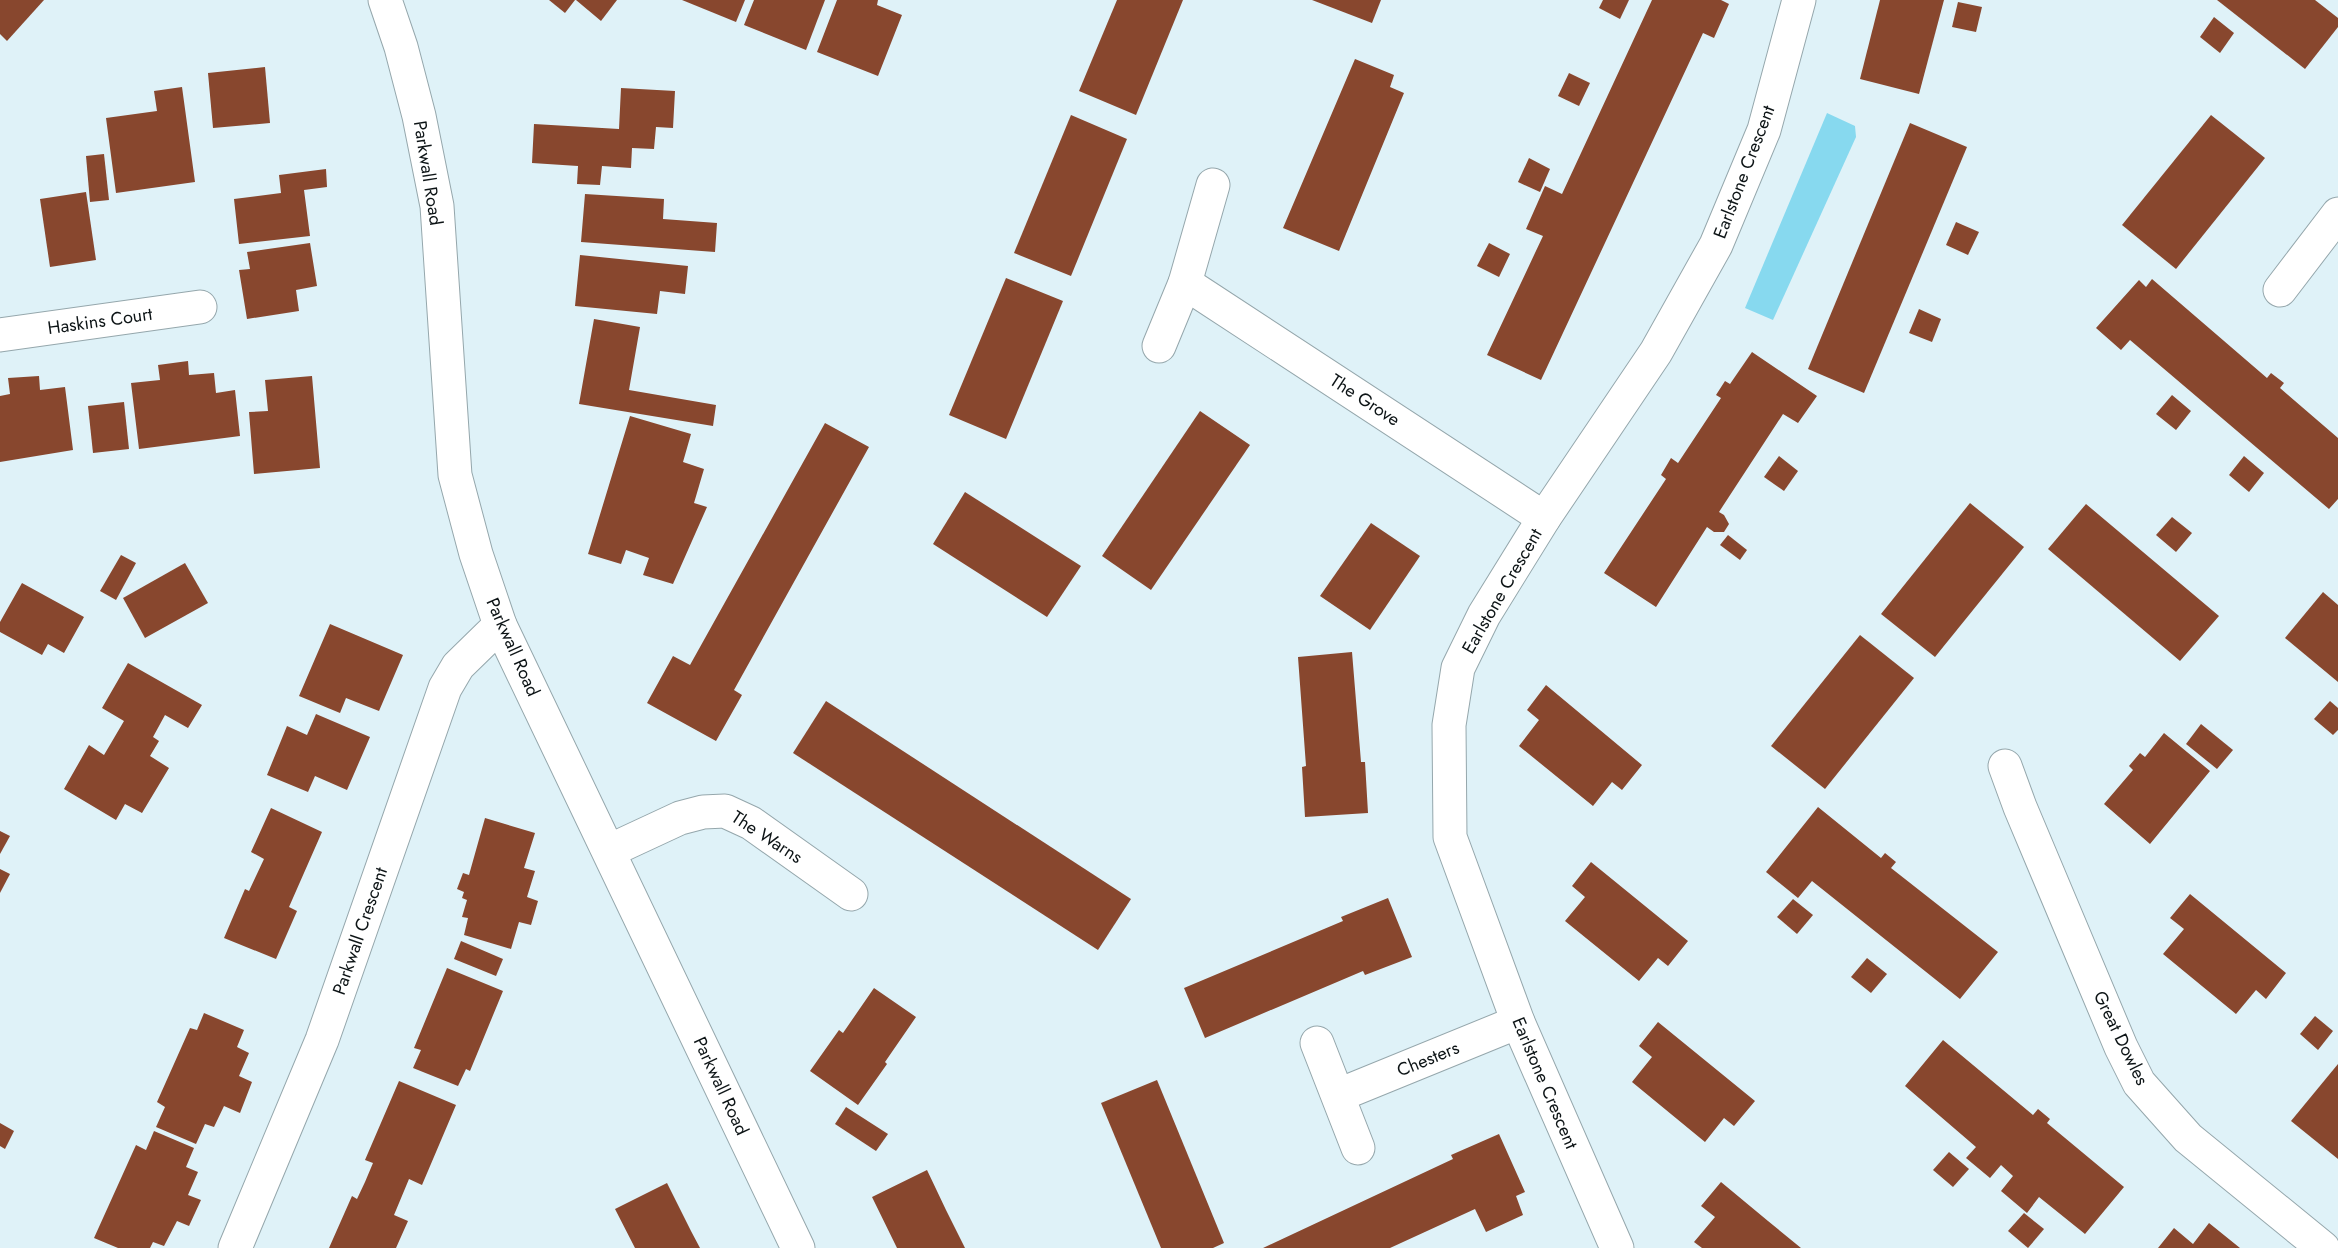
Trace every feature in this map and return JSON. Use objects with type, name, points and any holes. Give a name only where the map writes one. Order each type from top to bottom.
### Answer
[{"type":"street","name":"Parkwall Road","points":[[385,0],[401,47],[419,116],[437,206],[455,475],[476,554],[500,625],[798,1248]]},
{"type":"street","name":"Earlstone Crescent","points":[[1617,1248],[1518,1022],[1450,837],[1449,725],[1458,668],[1484,615],[1545,518],[1656,352],[1716,245],[1764,130],[1799,0]]},
{"type":"street","points":[[1159,346],[1185,283],[1213,185]]},
{"type":"street","points":[[2280,290],[2338,214]]},
{"type":"street","name":"The Grove","points":[[1185,283],[1545,518]]},
{"type":"street","name":"Haskins Court","points":[[0,335],[200,307]]},
{"type":"street","name":"Parkwall Crescent","points":[[235,1248],[322,1040],[445,688],[458,666],[500,625]]},
{"type":"street","name":"Great Dowles","points":[[2005,766],[2116,1036],[2139,1083],[2188,1138],[2323,1248]]},
{"type":"street","name":"The Warns","points":[[609,850],[680,818],[703,812],[725,811],[751,823],[851,894]]},
{"type":"street","name":"Chesters","points":[[1339,1095],[1518,1022]]},
{"type":"street","points":[[1317,1043],[1359,1148]]},
{"type":"shaded area","points":[[1827,113],[1855,126],[1856,137],[1773,320],[1745,308]]},
{"type":"building","points":[[0,0],[44,0],[7,41],[0,34]]},
{"type":"building","points":[[549,0],[575,0],[565,13]]},
{"type":"building","points":[[576,0],[617,0],[601,21]]},
{"type":"building","points":[[682,0],[745,0],[736,22]]},
{"type":"building","points":[[754,0],[825,0],[806,50],[744,25]]},
{"type":"building","points":[[837,0],[878,0],[877,5],[902,15],[878,76],[817,52]]},
{"type":"building","points":[[1117,0],[1183,0],[1136,115],[1079,91]]},
{"type":"building","points":[[1312,0],[1381,0],[1372,23]]},
{"type":"building","points":[[1603,0],[1629,0],[1620,19],[1599,8]]},
{"type":"building","points":[[1652,0],[1721,0],[1729,4],[1714,38],[1703,33],[1541,380],[1487,355],[1543,236],[1526,229],[1545,186],[1562,194]]},
{"type":"building","points":[[1880,0],[1944,0],[1919,94],[1860,79]]},
{"type":"building","points":[[2217,0],[2315,0],[2338,18],[2338,27],[2305,69]]},
{"type":"building","points":[[1958,2],[1982,7],[1976,32],[1952,27]]},
{"type":"building","points":[[2214,17],[2234,33],[2220,53],[2200,37]]},
{"type":"building","points":[[1355,59],[1394,75],[1390,87],[1404,93],[1339,251],[1283,228]]},
{"type":"building","points":[[265,67],[270,123],[213,128],[208,73]]},
{"type":"building","points":[[1569,73],[1590,83],[1579,106],[1558,96]]},
{"type":"building","points":[[182,87],[195,182],[116,193],[106,118],[157,111],[154,91]]},
{"type":"building","points":[[621,88],[675,91],[673,128],[656,127],[654,149],[632,148],[631,168],[602,166],[600,185],[577,184],[578,166],[532,163],[534,124],[619,129]]},
{"type":"building","points":[[1071,115],[1127,139],[1071,276],[1014,253]]},
{"type":"building","points":[[2211,115],[2265,158],[2176,269],[2122,225]]},
{"type":"building","points":[[1910,123],[1967,147],[1864,393],[1808,369]]},
{"type":"building","points":[[104,154],[109,200],[90,202],[86,156]]},
{"type":"building","points":[[1529,158],[1550,169],[1540,192],[1518,182]]},
{"type":"building","points":[[326,169],[327,187],[304,190],[310,236],[239,244],[234,199],[281,193],[279,175]]},
{"type":"building","points":[[86,192],[96,260],[50,267],[40,199]]},
{"type":"building","points":[[585,194],[664,199],[663,219],[717,223],[715,252],[581,242]]},
{"type":"building","points":[[1956,222],[1979,232],[1968,255],[1946,245]]},
{"type":"building","points":[[310,243],[317,286],[296,290],[299,311],[247,319],[239,270],[250,269],[247,252]]},
{"type":"building","points":[[1489,243],[1510,254],[1499,277],[1477,266]]},
{"type":"building","points":[[580,255],[688,266],[685,294],[660,291],[657,314],[575,306]]},
{"type":"building","points":[[1006,278],[1063,301],[1006,439],[949,415]]},
{"type":"building","points":[[2152,279],[2267,378],[2271,373],[2284,383],[2280,388],[2338,438],[2338,499],[2329,509],[2130,340],[2121,350],[2096,328],[2139,280],[2146,287]]},
{"type":"building","points":[[1919,309],[1941,319],[1932,342],[1909,333]]},
{"type":"building","points":[[594,319],[640,327],[629,390],[716,405],[713,426],[579,404]]},
{"type":"building","points":[[1752,352],[1817,396],[1798,423],[1783,414],[1719,512],[1724,515],[1729,524],[1724,532],[1714,532],[1707,527],[1656,607],[1604,573],[1666,479],[1661,475],[1671,458],[1678,463],[1721,398],[1716,395],[1725,381],[1730,384]]},
{"type":"building","points":[[188,361],[189,375],[214,373],[216,393],[235,390],[240,436],[139,449],[131,383],[160,380],[158,365]]},
{"type":"building","points":[[39,376],[40,390],[65,387],[73,450],[0,462],[0,396],[10,394],[8,378]]},
{"type":"building","points":[[312,376],[320,468],[254,474],[249,412],[268,411],[265,380]]},
{"type":"building","points":[[2172,395],[2191,411],[2176,430],[2156,414]]},
{"type":"building","points":[[124,402],[129,449],[93,453],[88,406]]},
{"type":"building","points":[[1200,411],[1250,445],[1151,590],[1102,556]]},
{"type":"building","points":[[630,416],[691,434],[683,462],[704,469],[694,503],[707,507],[673,584],[643,575],[649,558],[626,550],[621,564],[588,554]]},
{"type":"building","points":[[825,423],[869,447],[734,690],[742,695],[716,741],[647,703],[673,656],[690,665]]},
{"type":"building","points":[[1779,456],[1798,471],[1784,491],[1764,477]]},
{"type":"building","points":[[2244,456],[2264,473],[2249,492],[2229,475]]},
{"type":"building","points":[[965,492],[1081,566],[1047,617],[933,544]]},
{"type":"building","points":[[1970,503],[2024,547],[1935,657],[1881,614]]},
{"type":"building","points":[[2086,504],[2219,616],[2180,661],[2048,549]]},
{"type":"building","points":[[2172,517],[2192,533],[2176,552],[2156,535]]},
{"type":"building","points":[[1371,523],[1420,556],[1370,630],[1320,596]]},
{"type":"building","points":[[1728,535],[1747,550],[1740,560],[1720,545]]},
{"type":"building","points":[[121,555],[136,563],[116,600],[100,591]]},
{"type":"building","points":[[185,563],[208,603],[145,638],[123,598]]},
{"type":"building","points":[[22,583],[84,617],[64,653],[48,644],[42,655],[0,632],[0,622]]},
{"type":"building","points":[[2323,592],[2338,605],[2338,682],[2285,638]]},
{"type":"building","points":[[330,624],[403,655],[379,711],[346,698],[340,713],[299,696]]},
{"type":"building","points":[[1860,635],[1914,678],[1825,789],[1771,746]]},
{"type":"building","points":[[1352,652],[1361,762],[1365,762],[1368,813],[1305,817],[1302,767],[1306,766],[1298,657]]},
{"type":"building","points":[[128,663],[202,705],[188,728],[165,715],[153,737],[159,741],[150,756],[169,768],[142,813],[125,804],[116,820],[64,789],[89,745],[104,755],[124,721],[102,708]]},
{"type":"building","points":[[1546,685],[1642,765],[1622,790],[1612,782],[1593,806],[1519,746],[1539,720],[1527,710]]},
{"type":"building","points":[[826,701],[1131,899],[1098,950],[793,753]]},
{"type":"building","points":[[2330,701],[2338,708],[2338,730],[2333,735],[2314,719]]},
{"type":"building","points":[[316,714],[370,737],[347,790],[315,776],[308,792],[267,775],[287,726],[307,735]]},
{"type":"building","points":[[2201,724],[2233,750],[2217,769],[2186,744]]},
{"type":"building","points":[[2164,733],[2210,771],[2150,844],[2104,804],[2133,770],[2129,766],[2140,753],[2145,757]]},
{"type":"building","points":[[1818,807],[1881,858],[1885,853],[1896,862],[1891,868],[1998,952],[1960,999],[1812,881],[1798,898],[1766,872]]},
{"type":"building","points":[[271,808],[322,832],[289,907],[297,911],[276,959],[224,938],[245,889],[249,891],[264,859],[251,852]]},
{"type":"building","points":[[485,818],[535,833],[524,868],[535,871],[527,897],[538,901],[531,925],[519,922],[511,949],[464,935],[468,918],[462,917],[467,900],[462,898],[464,892],[457,889],[463,873],[469,875]]},
{"type":"building","points":[[0,831],[10,836],[0,854]]},
{"type":"building","points":[[1591,862],[1688,941],[1668,966],[1658,958],[1639,981],[1565,921],[1585,897],[1572,886]]},
{"type":"building","points":[[0,869],[10,874],[0,893]]},
{"type":"building","points":[[2190,894],[2286,973],[2266,999],[2256,990],[2236,1014],[2163,954],[2184,929],[2170,918]]},
{"type":"building","points":[[1388,898],[1412,957],[1365,975],[1363,971],[1205,1038],[1184,988],[1343,921],[1341,917]]},
{"type":"building","points":[[1793,899],[1813,915],[1797,934],[1777,917]]},
{"type":"building","points":[[461,941],[503,959],[496,976],[454,959]]},
{"type":"building","points":[[1867,958],[1887,974],[1871,993],[1851,977]]},
{"type":"building","points":[[447,968],[503,991],[470,1071],[466,1069],[458,1086],[413,1068],[421,1050],[414,1048]]},
{"type":"building","points":[[874,988],[916,1017],[858,1105],[810,1071],[839,1030],[843,1033]]},
{"type":"building","points":[[204,1013],[244,1030],[237,1047],[249,1053],[239,1076],[252,1082],[240,1113],[224,1106],[214,1127],[205,1124],[196,1144],[156,1127],[165,1107],[157,1102],[190,1028],[197,1030]]},
{"type":"building","points":[[2315,1016],[2333,1031],[2318,1050],[2300,1034]]},
{"type":"building","points":[[1658,1022],[1755,1101],[1734,1126],[1724,1118],[1705,1142],[1632,1082],[1652,1057],[1639,1046]]},
{"type":"building","points":[[1943,1040],[2033,1115],[2038,1109],[2050,1119],[2047,1123],[2124,1187],[2085,1234],[2039,1197],[2027,1213],[2001,1191],[2013,1176],[2001,1165],[1990,1178],[1966,1158],[1976,1147],[1905,1086]]},
{"type":"building","points":[[2338,1064],[2338,1159],[2291,1121]]},
{"type":"building","points":[[1157,1080],[1224,1243],[1213,1248],[1161,1248],[1101,1103]]},
{"type":"building","points":[[399,1081],[456,1105],[422,1185],[409,1179],[394,1215],[408,1221],[396,1248],[329,1248],[352,1196],[357,1199],[373,1163],[365,1160]]},
{"type":"building","points":[[846,1107],[888,1134],[876,1151],[835,1124]]},
{"type":"building","points":[[0,1123],[14,1131],[5,1149],[0,1146]]},
{"type":"building","points":[[154,1131],[194,1148],[186,1167],[198,1172],[188,1195],[201,1200],[189,1226],[177,1221],[164,1246],[153,1242],[150,1248],[118,1248],[94,1238],[136,1145],[146,1150]]},
{"type":"building","points":[[1499,1134],[1525,1192],[1516,1196],[1523,1215],[1486,1232],[1475,1209],[1390,1248],[1263,1248],[1453,1159],[1451,1155]]},
{"type":"building","points":[[1949,1152],[1969,1169],[1953,1187],[1933,1170]]},
{"type":"building","points":[[927,1170],[965,1248],[897,1248],[872,1197]]},
{"type":"building","points":[[1721,1182],[1801,1248],[1702,1248],[1694,1242],[1715,1217],[1701,1206]]},
{"type":"building","points":[[667,1183],[700,1248],[635,1248],[615,1209]]},
{"type":"building","points":[[2024,1213],[2044,1229],[2028,1248],[2008,1231]]},
{"type":"building","points":[[2209,1223],[2240,1248],[2158,1248],[2174,1228],[2193,1244]]}]
